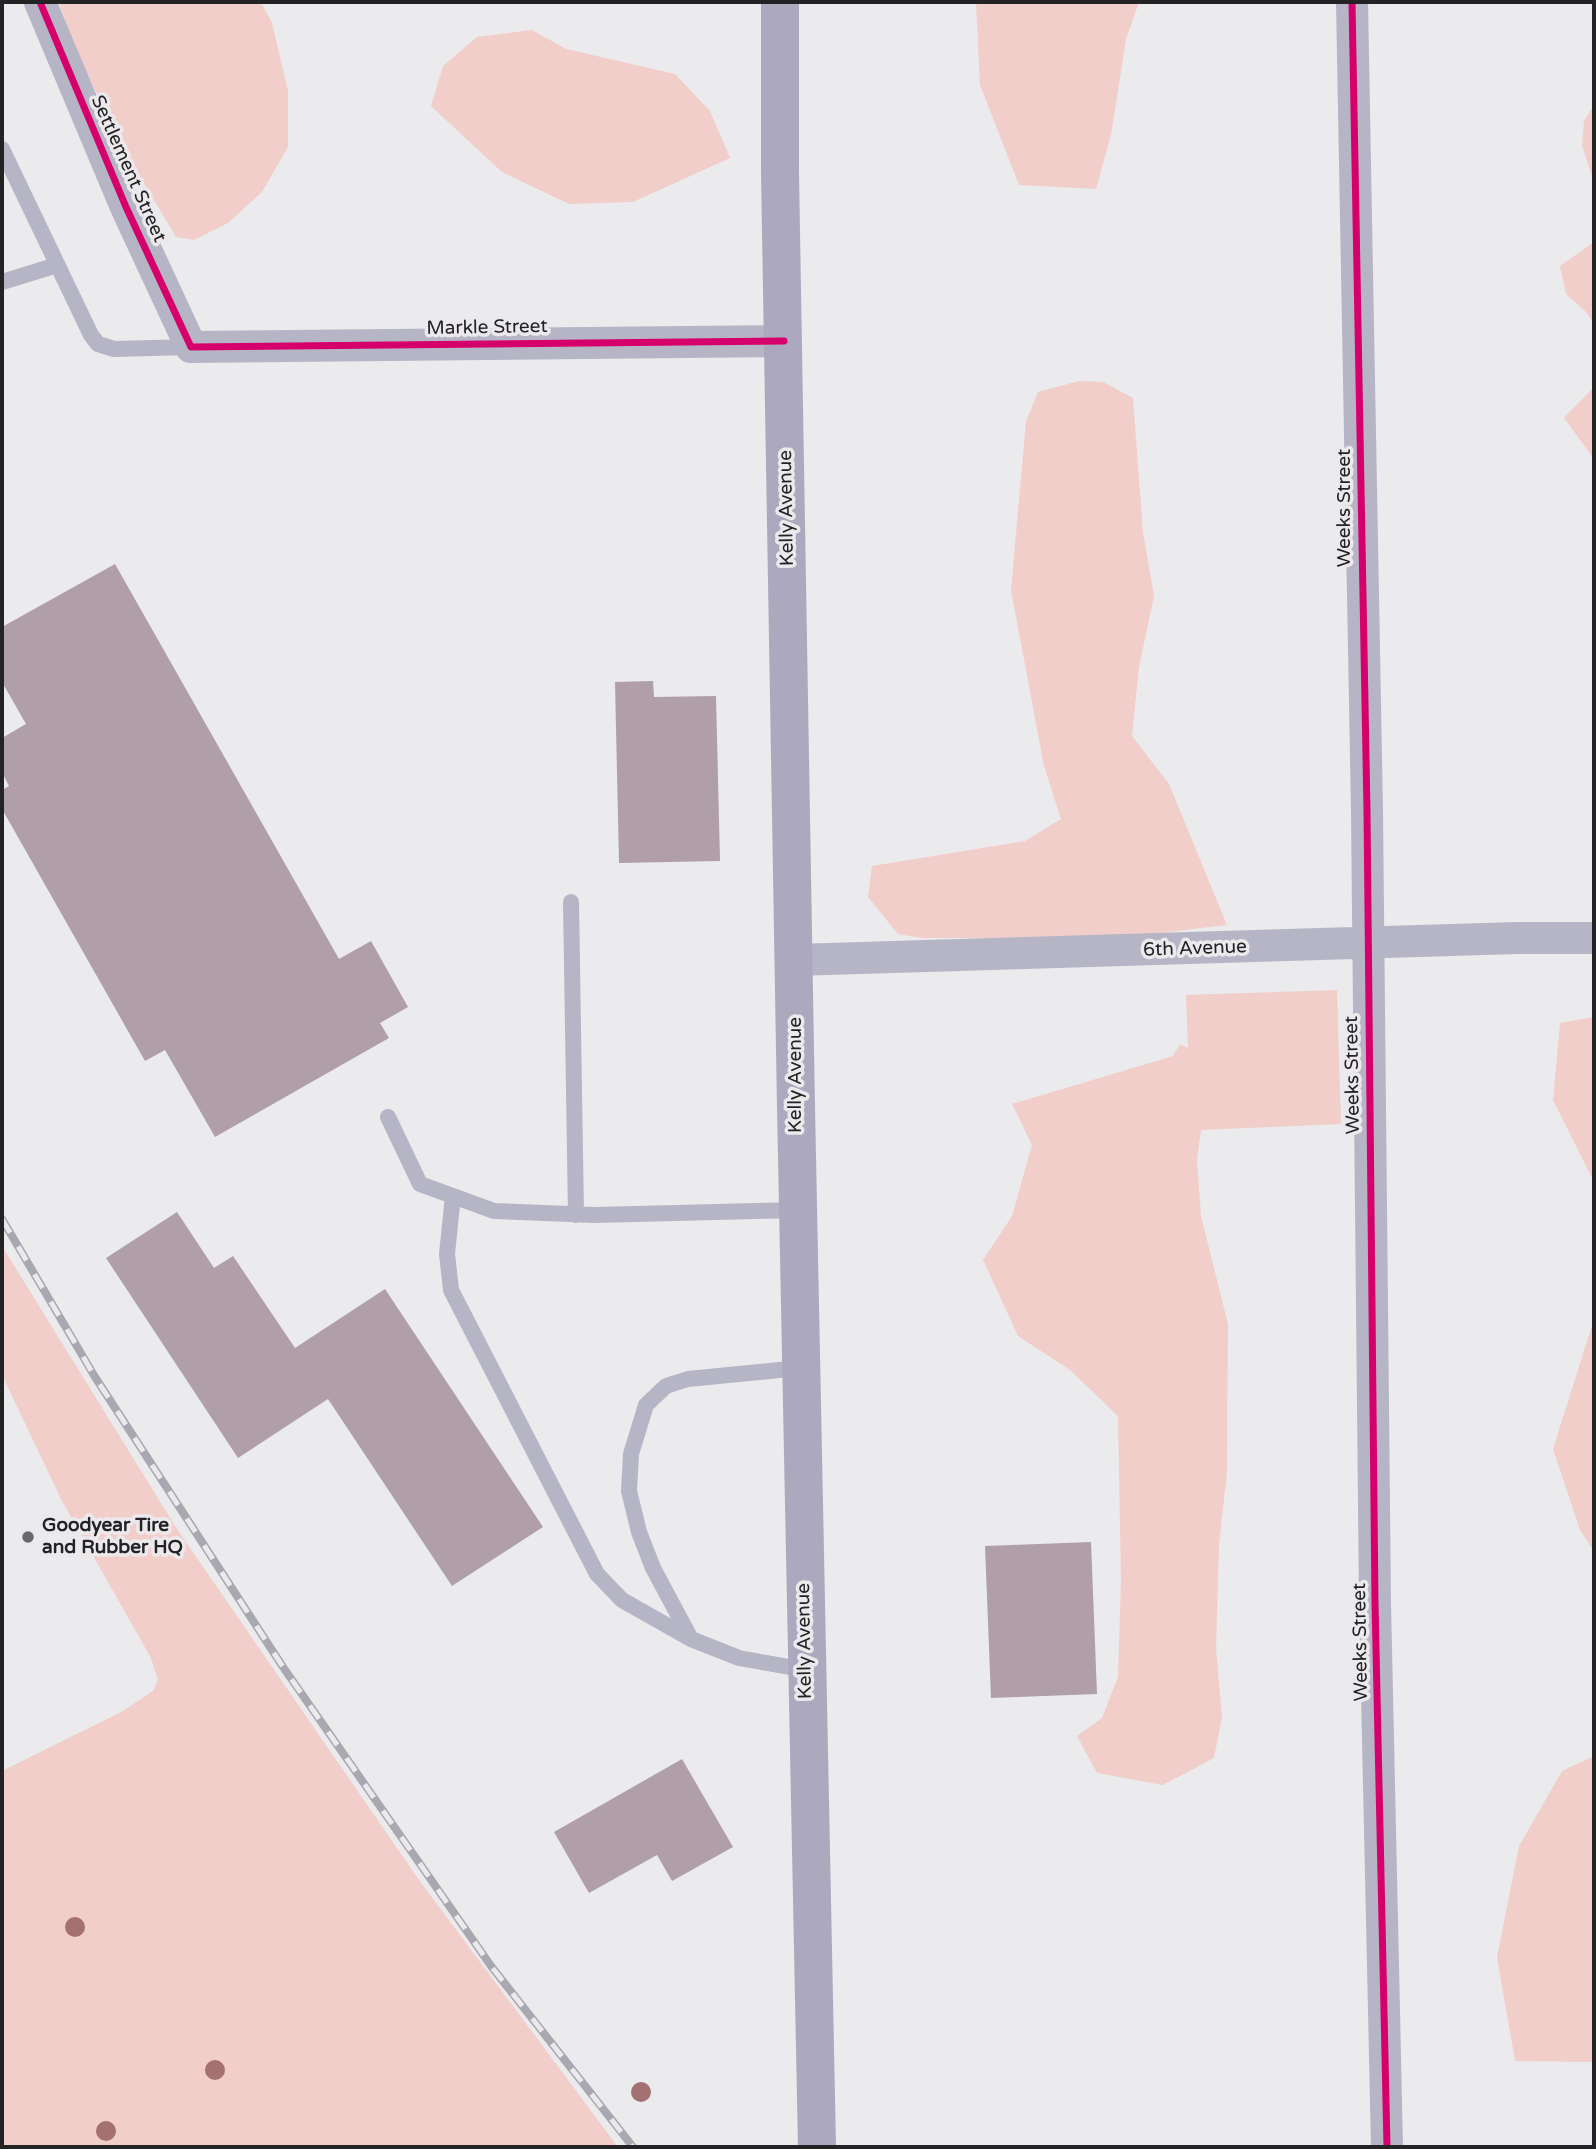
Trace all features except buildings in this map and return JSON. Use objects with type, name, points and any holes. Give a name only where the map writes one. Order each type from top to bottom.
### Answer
[{"type":"main road","name":"Kelly Avenue","points":[[780,2],[797,1210],[817,2147]]},
{"type":"street","name":"Settlement Street","points":[[40,2],[126,207],[191,346]]},
{"type":"street","name":"Weeks Street","points":[[1352,2],[1387,2147]]},
{"type":"street","name":"Markle Street","points":[[191,346],[784,341]]},
{"type":"street","name":"6th Avenue","points":[[795,960],[1517,938],[1594,938]]},
{"type":"lane","points":[[2,149],[91,335],[98,344],[114,349],[191,346]]},
{"type":"lane","points":[[2,282],[57,265]]},
{"type":"lane","points":[[571,902],[576,1214]]},
{"type":"lane","points":[[388,1117],[420,1184],[494,1211],[576,1214],[797,1210]]},
{"type":"lane","points":[[453,1196],[447,1254],[451,1290],[597,1574],[622,1600],[691,1639],[739,1658],[806,1670]]},
{"type":"lane","points":[[691,1639],[653,1568],[639,1532],[629,1491],[631,1454],[646,1405],[666,1386],[688,1379],[800,1368]]},
{"type":"shaded area","points":[[59,2],[261,2],[272,23],[288,91],[288,147],[262,192],[228,223],[194,240],[176,237],[120,143],[73,44]]},
{"type":"shaded area","points":[[976,2],[1139,2],[1126,39],[1111,135],[1096,189],[1019,185],[980,85]]},
{"type":"shaded area","points":[[532,30],[566,49],[675,74],[710,111],[730,158],[633,202],[569,204],[502,172],[431,106],[443,66],[477,37]]},
{"type":"shaded area","points":[[1594,105],[1594,183],[1582,145],[1584,121]]},
{"type":"shaded area","points":[[1594,242],[1594,324],[1586,312],[1566,294],[1560,266]]},
{"type":"shaded area","points":[[1079,381],[1103,382],[1133,398],[1143,533],[1154,596],[1139,667],[1132,736],[1169,784],[1227,925],[1118,938],[922,938],[898,934],[868,897],[872,866],[1025,841],[1061,819],[1044,766],[1011,590],[1026,421],[1038,392]]},
{"type":"shaded area","points":[[1594,387],[1594,459],[1564,418]]},
{"type":"shaded area","points":[[1337,990],[1341,1124],[1201,1130],[1197,1160],[1201,1216],[1228,1324],[1227,1472],[1219,1545],[1216,1649],[1222,1717],[1214,1758],[1163,1785],[1097,1773],[1077,1736],[1102,1718],[1118,1677],[1121,1581],[1118,1416],[1070,1370],[1018,1336],[983,1260],[1012,1216],[1032,1145],[1012,1104],[1173,1056],[1180,1044],[1188,1048],[1186,995]]},
{"type":"shaded area","points":[[1594,1017],[1594,1182],[1553,1100],[1560,1023]]},
{"type":"shaded area","points":[[2,1246],[177,1529],[419,1880],[618,2147],[2,2147],[2,1771],[123,1711],[153,1691],[158,1680],[151,1658],[62,1501],[2,1375]]},
{"type":"shaded area","points":[[1594,1319],[1594,1552],[1580,1530],[1553,1449]]},
{"type":"shaded area","points":[[1594,1756],[1594,2062],[1515,2061],[1497,1957],[1519,1846],[1562,1771]]},
{"type":"railway","points":[[2,1219],[95,1377],[283,1667],[491,1966],[633,2147]]},
{"type":"cycle path","points":[[40,2],[126,207],[191,347],[784,341]]},
{"type":"cycle path","points":[[1352,2],[1367,811],[1375,1603],[1387,2147]]},
{"type":"place","name":"Goodyear Tire and Rubber HQ","points":[[28,1537]]}]
